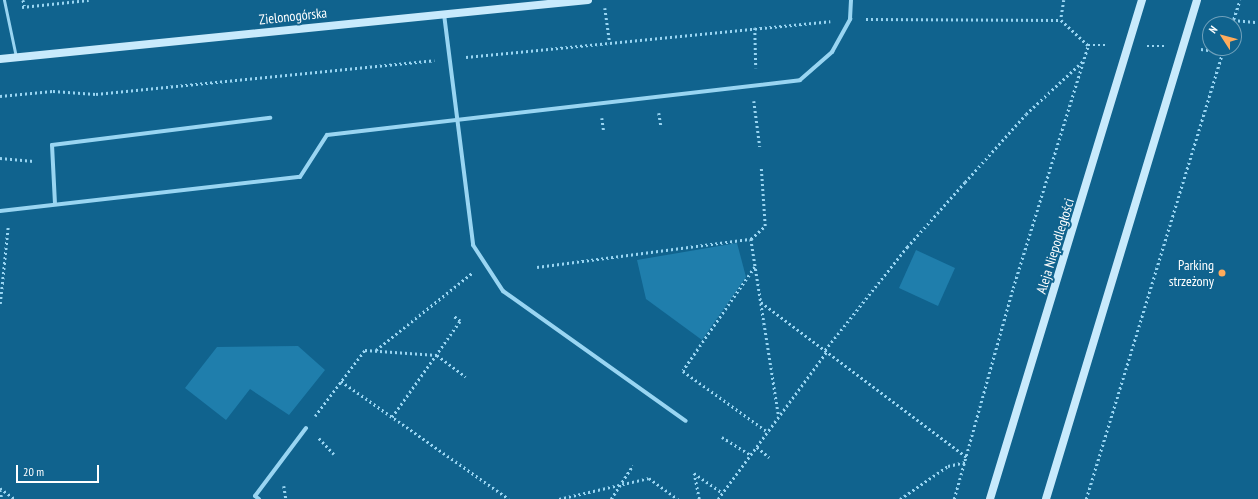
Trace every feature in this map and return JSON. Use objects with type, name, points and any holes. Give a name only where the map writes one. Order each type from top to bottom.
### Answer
[{"type":"main road","name":"Zielonogórska","points":[[0,59],[588,0]]},
{"type":"main road","name":"Aleja Niepodległości","points":[[990,499],[1142,0]]},
{"type":"main road","points":[[1046,499],[1197,0]]},
{"type":"street","points":[[0,211],[300,177],[327,135],[460,122],[800,80],[832,52],[850,19],[851,0]]},
{"type":"street","points":[[444,14],[460,122],[473,245],[503,291],[686,421]]},
{"type":"street","points":[[55,204],[52,145],[270,118]]},
{"type":"street","points":[[259,499],[256,496],[306,428]]},
{"type":"lane","points":[[4,0],[16,57]]},
{"type":"path","points":[[23,0],[25,6]]},
{"type":"path","points":[[5,8],[89,0]]},
{"type":"path","points":[[604,0],[610,43]]},
{"type":"path","points":[[1234,16],[1240,0]]},
{"type":"path","points":[[0,96],[52,91],[96,94],[850,19],[1061,20]]},
{"type":"path","points":[[1242,21],[1258,22]]},
{"type":"path","points":[[755,28],[755,85],[760,147]]},
{"type":"path","points":[[954,499],[966,462],[1013,288],[1088,45]]},
{"type":"path","points":[[1086,499],[1222,56]]},
{"type":"path","points":[[718,499],[779,417],[826,350],[960,188],[1026,114],[1084,61]]},
{"type":"path","points":[[659,111],[661,126]]},
{"type":"path","points":[[602,116],[604,132]]},
{"type":"path","points":[[0,158],[34,161]]},
{"type":"path","points":[[537,267],[751,239],[765,226],[761,167]]},
{"type":"path","points":[[0,304],[8,227]]},
{"type":"path","points":[[751,239],[779,417]]},
{"type":"path","points":[[0,253],[6,252]]},
{"type":"path","points":[[755,266],[683,371],[768,432]]},
{"type":"path","points":[[376,351],[475,270]]},
{"type":"path","points":[[761,302],[967,457]]},
{"type":"path","points":[[392,417],[460,321],[453,316]]},
{"type":"path","points":[[306,428],[365,350],[437,354],[466,377]]},
{"type":"path","points":[[341,381],[509,499]]},
{"type":"path","points":[[722,437],[751,455]]},
{"type":"path","points":[[319,438],[334,454]]},
{"type":"path","points":[[757,447],[769,457]]},
{"type":"path","points":[[900,499],[948,466],[966,462]]},
{"type":"path","points":[[610,499],[633,465]]},
{"type":"path","points":[[699,499],[694,473],[723,493]]},
{"type":"path","points":[[559,499],[622,482],[650,478],[678,499]]},
{"type":"path","points":[[0,489],[2,499]]},
{"type":"path","points":[[0,489],[15,499]]},
{"type":"shaded area","points":[[737,243],[746,277],[702,340],[646,299],[637,260]]},
{"type":"shaded area","points":[[916,250],[955,268],[938,306],[899,288]]},
{"type":"shaded area","points":[[298,346],[325,370],[289,415],[250,389],[226,420],[185,388],[217,347]]},
{"type":"place","name":"Parking strzeżony","points":[[1222,273]]}]
